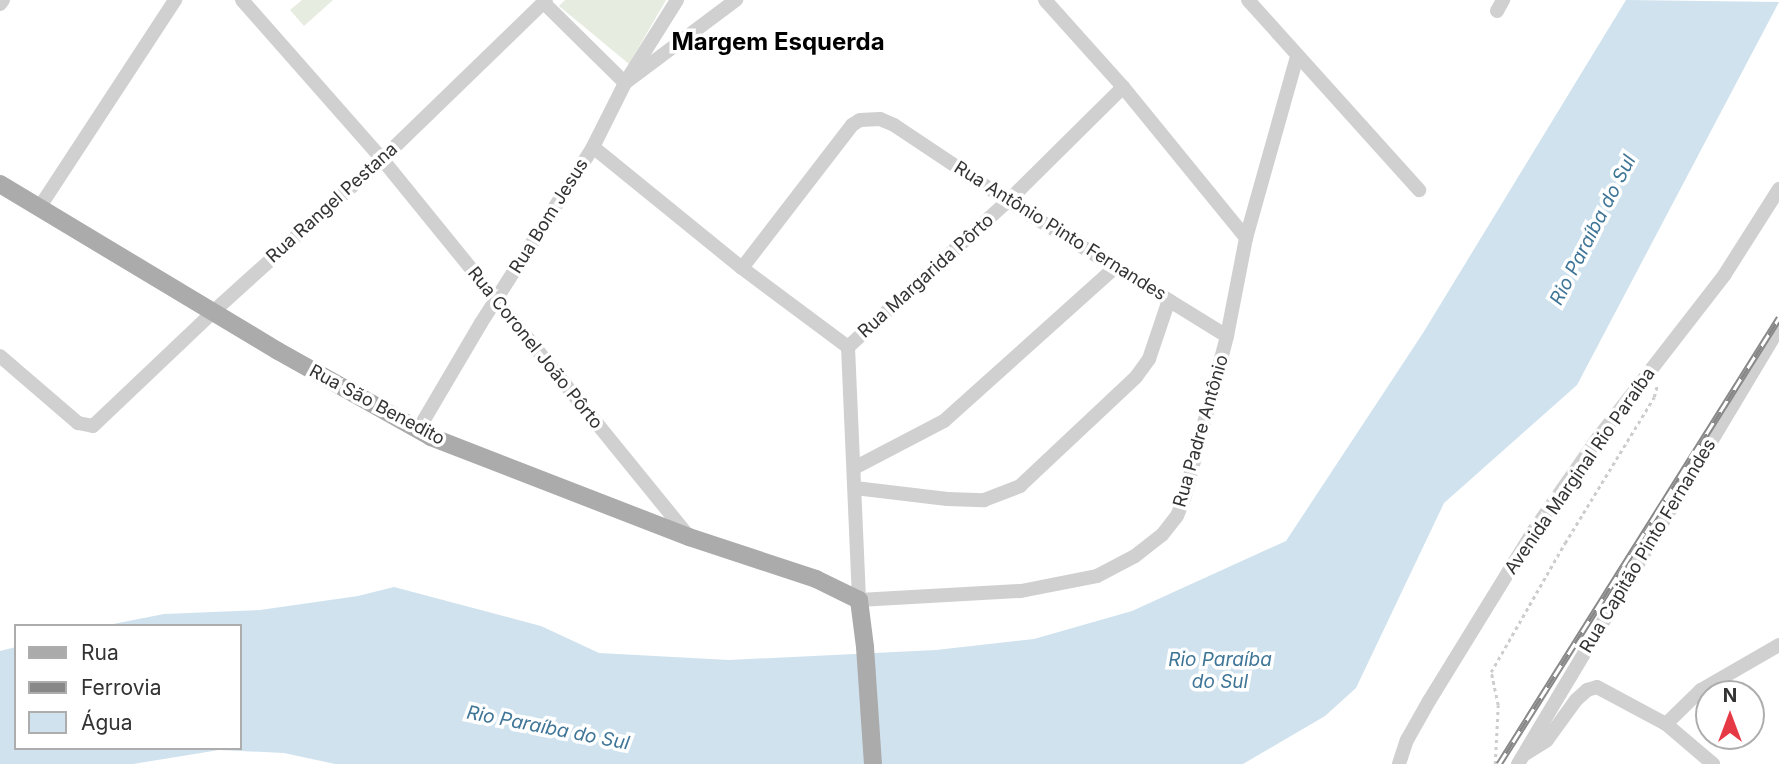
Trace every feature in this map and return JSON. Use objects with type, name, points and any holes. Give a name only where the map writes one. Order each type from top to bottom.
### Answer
[{"type":"main road","name":"Rua São Benedito","points":[[0,184],[418,430],[564,491],[689,537],[806,575],[859,600]]},
{"type":"main road","points":[[859,600],[873,764]]},
{"type":"street","points":[[39,208],[175,0]]},
{"type":"street","name":"Rua Coronel João Pôrto","points":[[242,0],[382,159],[689,537]]},
{"type":"street","name":"Rua Bom Jesus","points":[[418,430],[593,147],[625,83],[677,0]]},
{"type":"street","points":[[1045,0],[1123,87],[1246,238]]},
{"type":"street","points":[[1248,0],[1419,190]]},
{"type":"street","points":[[544,1],[625,83],[733,1]]},
{"type":"street","name":"Rua Rangel Pestana","points":[[0,356],[69,415],[86,426],[93,426],[214,311],[382,159],[544,1]]},
{"type":"street","name":"Rua Padre Antônio","points":[[859,600],[1021,591],[1097,576],[1135,556],[1161,535],[1177,516],[1184,499],[1227,336],[1246,238],[1297,56]]},
{"type":"street","name":"Rua Margarida Pôrto","points":[[848,347],[1008,201],[1123,87]]},
{"type":"street","name":"Rua Antônio Pinto Fernandes","points":[[743,268],[852,125],[871,118],[894,125],[1008,201],[1227,336]]},
{"type":"street","points":[[593,147],[743,268],[848,347],[859,600]]},
{"type":"street","name":"Avenida Marginal Rio Paraíba","points":[[1399,764],[1407,740],[1429,701],[1535,529],[1598,438],[1724,274],[1779,189]]},
{"type":"street","points":[[854,468],[944,421],[1117,266]]},
{"type":"street","points":[[855,488],[947,499],[984,500],[1020,486],[1136,377],[1149,359],[1169,300]]},
{"type":"street","name":"Rua Capitão Pinto Fernandes","points":[[1521,759],[1779,328]]},
{"type":"street","points":[[1666,724],[1702,691],[1779,645]]},
{"type":"street","points":[[1521,759],[1546,740],[1587,691],[1601,690],[1666,724],[1713,764]]},
{"type":"path","points":[[1495,764],[1498,705],[1491,672],[1565,543],[1654,397],[1657,386]]},
{"type":"shaded area","points":[[302,0],[333,0],[304,26],[290,10]]},
{"type":"shaded area","points":[[565,0],[666,0],[629,64],[559,6]]},
{"type":"water","name":"Rio Paraíba do Sul","points":[[1626,0],[1779,2],[1577,385],[1444,503],[1356,688],[1325,716],[1243,764],[335,764],[284,753],[219,750],[242,750],[242,624],[113,624],[164,614],[260,610],[358,596],[394,587],[541,626],[599,653],[729,660],[936,650],[1034,639],[1132,611],[1286,541],[1423,333]]},
{"type":"water","name":"Rio Paraíba do Sul","points":[[14,648],[14,750],[219,750],[133,764],[0,764],[0,651]]},
{"type":"railway","points":[[1499,764],[1779,318]]},
{"type":"district","name":"Margem Esquerda","points":[[778,42]]}]
